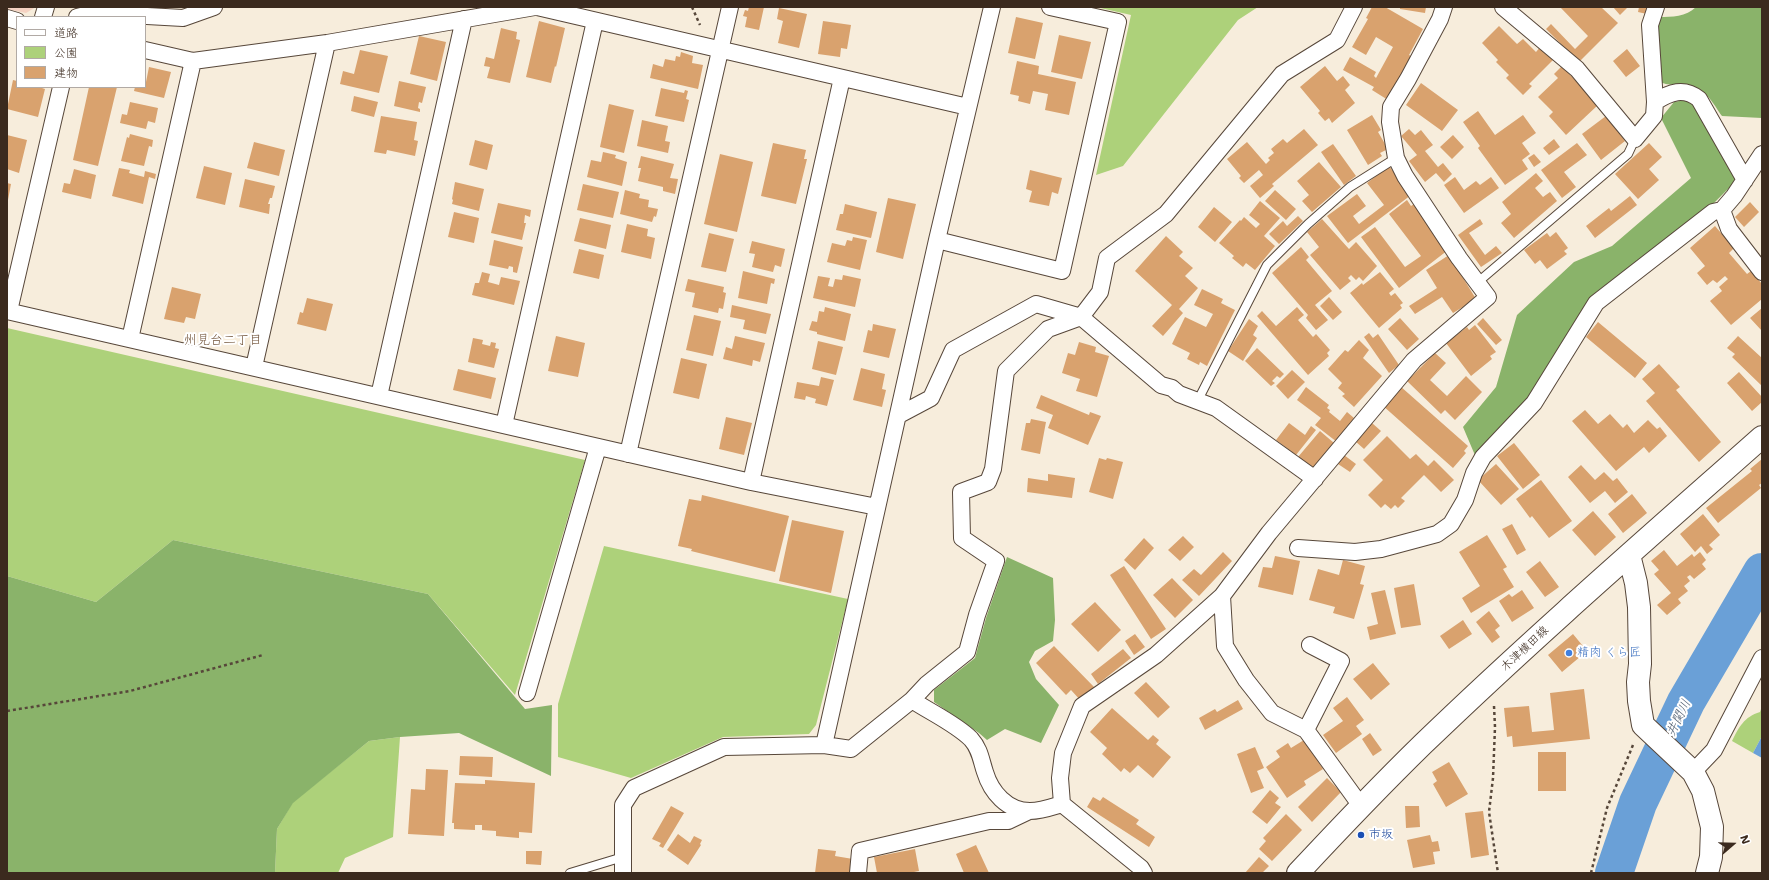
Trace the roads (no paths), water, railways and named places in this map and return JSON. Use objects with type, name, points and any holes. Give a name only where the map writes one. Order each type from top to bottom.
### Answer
[{"type":"main road","name":"木津横田線","points":[[1298,873],[1361,806],[1423,744],[1629,554],[1762,437]]},
{"type":"main road","points":[[1629,554],[1636,583],[1639,607],[1639,701],[1647,729],[1688,767],[1703,791],[1712,827],[1711,857],[1707,873]]},
{"type":"street","points":[[81,16],[93,13],[183,18],[214,7]]},
{"type":"street","points":[[146,50],[194,61],[327,43],[536,7],[968,107]]},
{"type":"street","points":[[628,454],[730,7]]},
{"type":"street","points":[[824,744],[877,506],[899,415],[937,240],[992,7]]},
{"type":"street","points":[[937,240],[1062,271],[1118,22],[1050,7]]},
{"type":"street","points":[[623,873],[623,805],[634,788],[724,747],[824,744],[851,749],[912,700],[927,684],[967,652],[977,615],[996,560],[962,538],[961,492],[988,482],[993,469],[1006,371],[1048,329],[1081,317],[1100,292],[1107,258],[1166,214],[1282,74],[1337,40],[1354,7]]},
{"type":"street","points":[[1144,873],[1140,868],[1062,804],[1060,778],[1062,759],[1067,742],[1082,706],[1156,655],[1222,596],[1269,533],[1414,360],[1488,297],[1459,258],[1413,188],[1396,158],[1390,122],[1391,107],[1408,79],[1440,19],[1444,7]]},
{"type":"street","points":[[1503,7],[1577,69],[1635,139],[1654,116],[1655,102],[1650,25],[1656,7]]},
{"type":"street","points":[[379,396],[464,19]]},
{"type":"street","points":[[504,425],[595,20]]},
{"type":"street","points":[[254,368],[327,43]]},
{"type":"street","points":[[130,339],[194,61]]},
{"type":"street","points":[[751,482],[842,78]]},
{"type":"street","points":[[62,88],[8,311],[751,482],[877,506]]},
{"type":"street","points":[[1655,102],[1666,95],[1681,92],[1692,93],[1699,99],[1745,180]]},
{"type":"street","points":[[1298,548],[1355,552],[1381,549],[1437,534],[1451,524],[1465,500],[1474,473],[1483,457],[1534,403],[1596,303],[1713,212],[1722,210],[1745,180],[1762,154]]},
{"type":"street","points":[[1722,210],[1729,229],[1762,272]]},
{"type":"street","points":[[899,415],[931,398],[953,350],[1036,304],[1081,317],[1161,385],[1172,388],[1179,394],[1197,402],[1216,408],[1315,479]]},
{"type":"street","points":[[527,694],[598,447]]},
{"type":"street","points":[[1222,596],[1225,646],[1246,680],[1272,713],[1306,730],[1361,806]]},
{"type":"street","points":[[1306,730],[1341,661],[1310,646]]},
{"type":"street","points":[[1688,767],[1714,750],[1762,658]]},
{"type":"street","points":[[912,700],[963,733],[971,740],[982,758],[989,786],[996,796],[1017,809],[1029,811]]},
{"type":"street","points":[[858,873],[860,851],[989,821],[1008,821],[1029,811],[1062,804]]},
{"type":"lane","points":[[1478,282],[1628,154],[1635,139]]},
{"type":"lane","points":[[1197,402],[1267,265],[1308,224],[1350,187],[1396,158]]},
{"type":"lane","points":[[570,873],[623,857]]},
{"type":"water","points":[[1762,736],[1762,758],[1753,753]]},
{"type":"waterway","name":"井関川","points":[[1614,873],[1638,803],[1686,702],[1762,572]]},
{"type":"place","name":"精肉 くら匠","points":[[1569,653]]},
{"type":"place","name":"市坂","points":[[1361,835]]},
{"type":"district","name":"州見台二丁目","points":[[223,341]]}]
